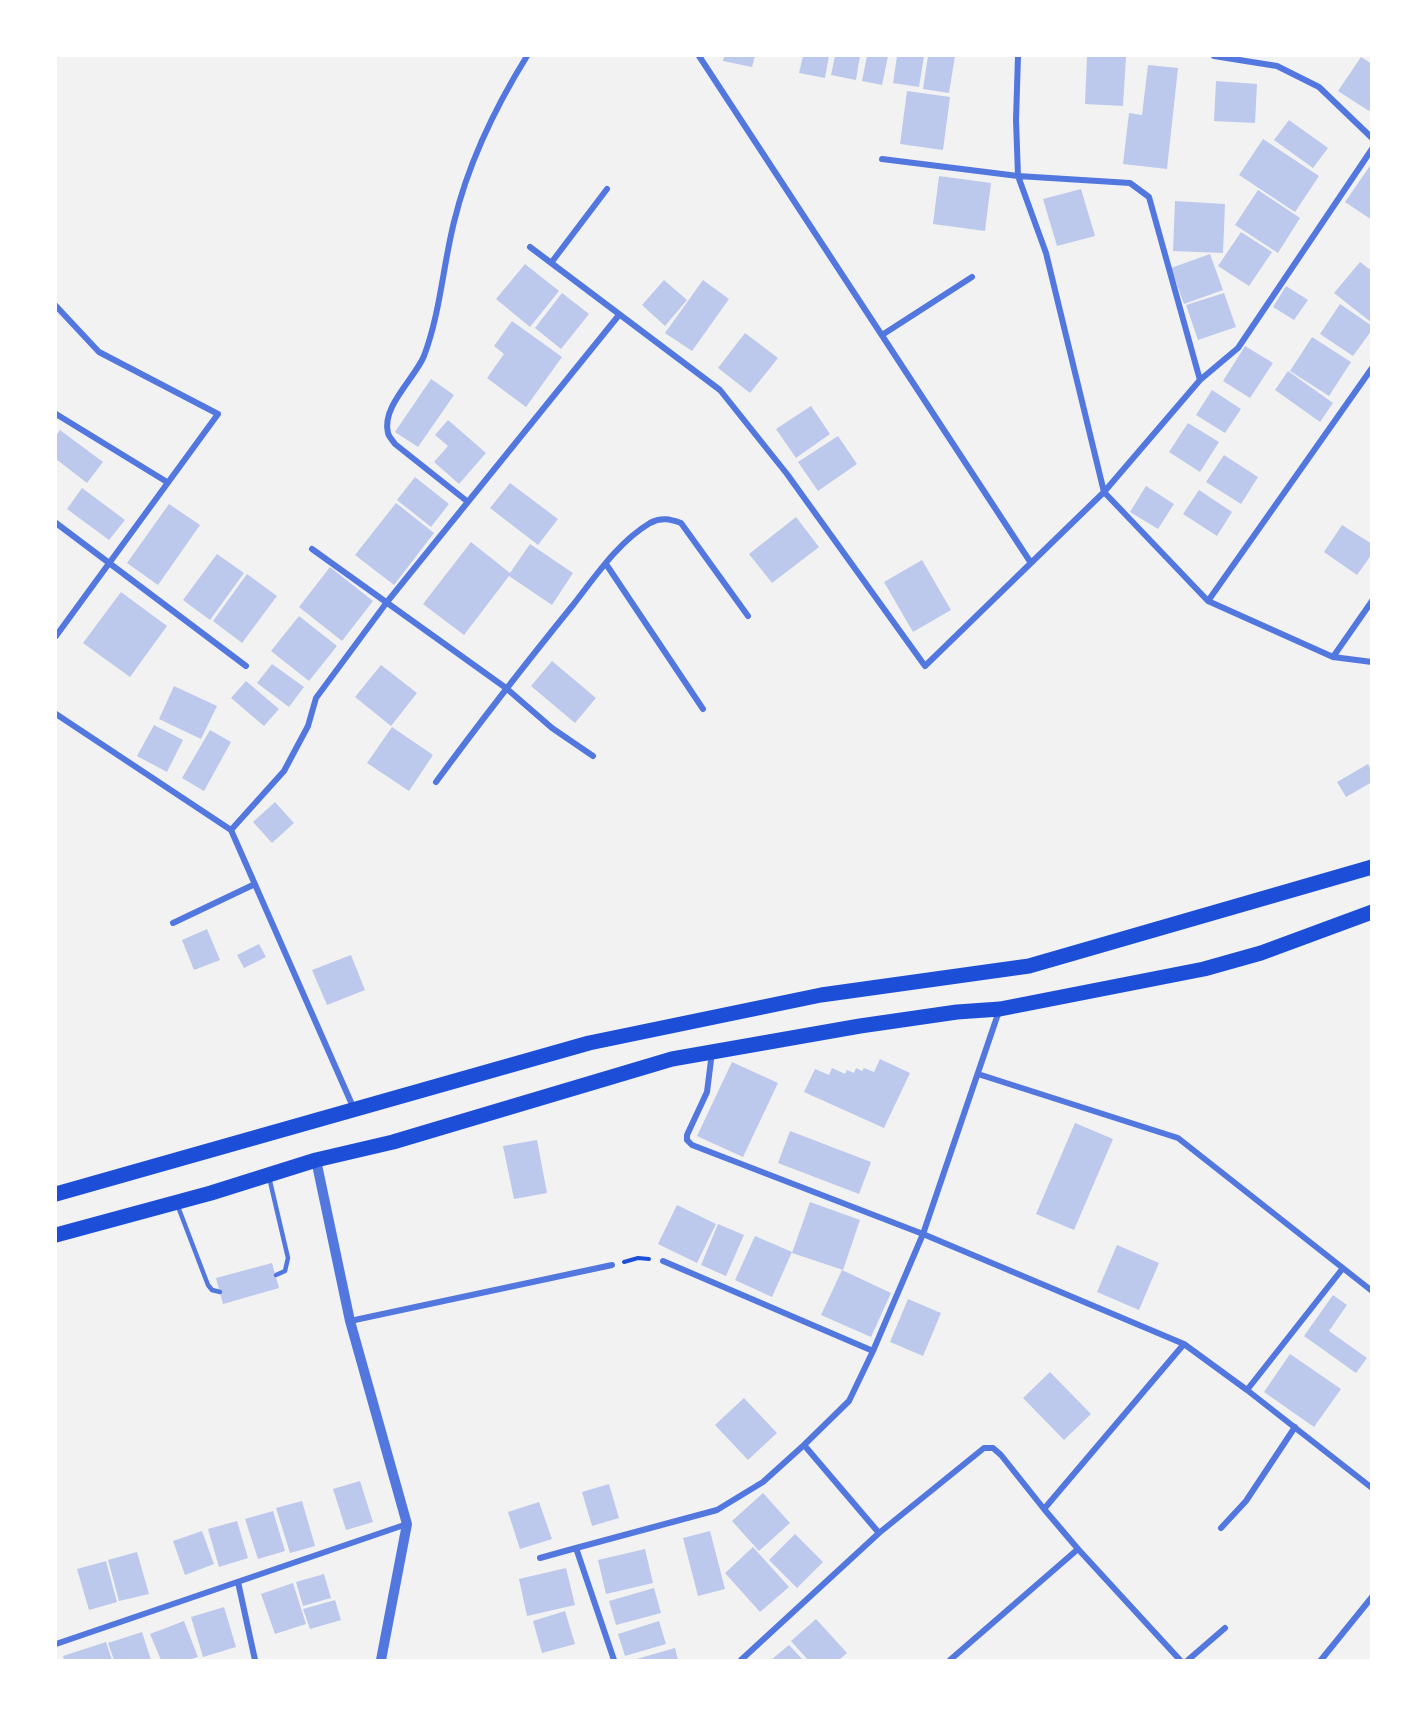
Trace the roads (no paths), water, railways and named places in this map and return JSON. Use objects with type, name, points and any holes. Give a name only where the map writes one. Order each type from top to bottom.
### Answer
[{"type":"main road","points":[[56,1194],[589,1043],[821,995],[1029,966],[1371,867]]},
{"type":"main road","points":[[56,1235],[316,1160],[393,1142],[672,1059],[860,1026],[957,1012],[1000,1009],[1204,969],[1261,953],[1371,912]]},
{"type":"street","points":[[468,502],[395,444],[388,434],[387,422],[394,402],[423,357],[432,327],[454,219],[480,146],[510,84],[527,56]]},
{"type":"street","points":[[699,56],[1031,563]]},
{"type":"street","points":[[1018,56],[1016,120],[1018,176],[1046,253],[1104,492],[1208,601],[1333,657],[1371,662]]},
{"type":"street","points":[[1214,56],[1277,66],[1319,87],[1371,138]]},
{"type":"street","points":[[530,248],[720,390],[787,474],[925,666],[1104,492],[1200,380],[1238,348],[1371,149]]},
{"type":"street","points":[[882,159],[1018,176],[1130,183],[1149,197],[1200,380]]},
{"type":"street","points":[[551,263],[607,189]]},
{"type":"street","points":[[882,335],[972,277]]},
{"type":"street","points":[[56,306],[99,352],[218,414],[56,636]]},
{"type":"street","points":[[231,830],[284,771],[308,726],[316,698],[387,602],[619,315]]},
{"type":"street","points":[[1208,601],[1371,368]]},
{"type":"street","points":[[56,414],[167,482]]},
{"type":"street","points":[[436,782],[506,688],[606,564],[631,537],[651,522],[670,519],[681,523],[748,616]]},
{"type":"street","points":[[56,523],[246,666]]},
{"type":"street","points":[[312,549],[506,688],[552,728],[593,756]]},
{"type":"street","points":[[606,564],[703,709]]},
{"type":"street","points":[[1333,657],[1371,602]]},
{"type":"street","points":[[56,714],[231,830],[355,1110]]},
{"type":"street","points":[[173,923],[255,884]]},
{"type":"street","points":[[540,1558],[717,1510],[763,1482],[849,1401],[923,1234],[1000,1009]]},
{"type":"street","points":[[712,1052],[707,1092],[687,1135],[687,1140],[692,1145],[923,1234],[1184,1344],[1247,1390],[1371,1488]]},
{"type":"street","points":[[978,1074],[1178,1138],[1371,1291]]},
{"type":"street","points":[[316,1160],[350,1322],[407,1524],[381,1660]]},
{"type":"street","points":[[663,1261],[873,1351]]},
{"type":"street","points":[[350,1322],[612,1265]]},
{"type":"street","points":[[1247,1390],[1343,1268]]},
{"type":"street","points":[[1044,1509],[1184,1344]]},
{"type":"street","points":[[1221,1528],[1246,1501],[1295,1427]]},
{"type":"street","points":[[804,1445],[879,1533]]},
{"type":"street","points":[[741,1660],[879,1533],[984,1448],[993,1448],[1001,1455],[1078,1549],[1180,1660]]},
{"type":"street","points":[[56,1644],[407,1524]]},
{"type":"street","points":[[576,1548],[614,1660]]},
{"type":"street","points":[[950,1660],[1078,1549]]},
{"type":"street","points":[[238,1582],[255,1660]]},
{"type":"street","points":[[1321,1660],[1371,1597]]},
{"type":"street","points":[[1188,1660],[1225,1628]]},
{"type":"lane","points":[[268,1175],[288,1258],[285,1271],[276,1275]]},
{"type":"lane","points":[[176,1202],[208,1285],[212,1290],[220,1292]]}]
